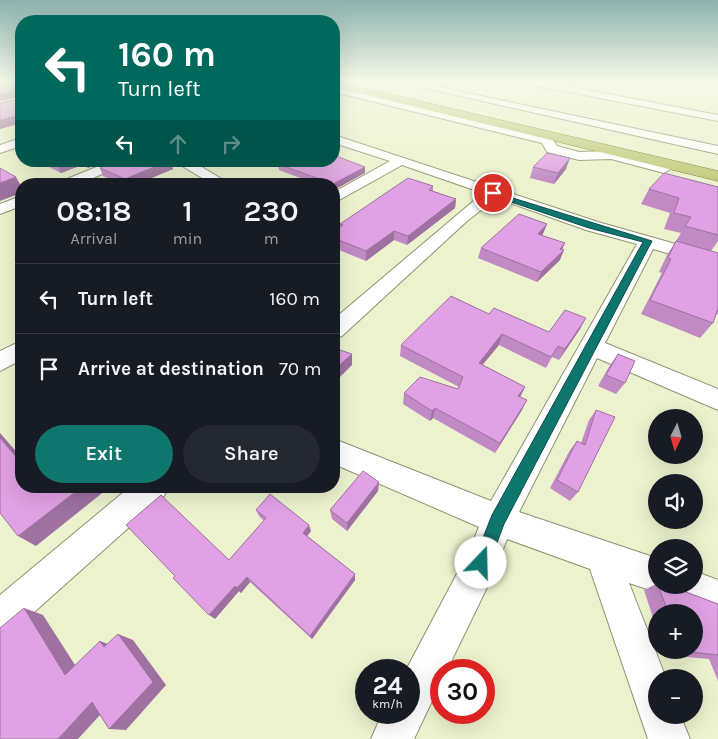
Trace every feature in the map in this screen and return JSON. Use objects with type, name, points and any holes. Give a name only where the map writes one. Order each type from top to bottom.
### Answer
[{"type":"main road","points":[[461,115],[660,165],[718,176]]},
{"type":"main road","points":[[500,115],[718,166]]},
{"type":"street","points":[[443,115],[547,140],[552,149],[579,156],[611,154],[660,165],[701,185],[718,189]]},
{"type":"street","points":[[561,115],[718,150]]},
{"type":"street","points":[[340,142],[401,160],[592,226],[718,262]]},
{"type":"street","points":[[0,149],[15,144]]},
{"type":"street","points":[[340,195],[401,160]]},
{"type":"street","points":[[82,178],[109,167]]},
{"type":"street","points":[[192,167],[213,178]]},
{"type":"street","points":[[340,325],[460,219],[493,193]]},
{"type":"street","points":[[0,209],[15,203]]},
{"type":"street","points":[[420,684],[481,563],[498,520],[648,241]]},
{"type":"street","points":[[592,347],[718,400]]},
{"type":"street","points":[[340,453],[448,497],[498,520],[648,572]]},
{"type":"street","points":[[0,618],[146,493]]},
{"type":"street","points":[[602,556],[648,683]]},
{"type":"street","points":[[703,592],[718,597]]},
{"type":"street","points":[[392,739],[399,724]]},
{"type":"street","points":[[663,724],[669,739]]},
{"type":"building","points":[[0,115],[15,115],[15,116],[0,120]]},
{"type":"building","points":[[547,153],[570,158],[558,173],[533,167]]},
{"type":"building","points":[[340,158],[365,167],[340,180],[340,178],[316,178],[286,167],[340,167]]},
{"type":"building","points":[[154,167],[127,178],[123,178],[100,168]]},
{"type":"building","points":[[0,168],[16,177],[0,183]]},
{"type":"building","points":[[664,173],[718,187],[718,235],[685,226],[691,217],[674,213],[679,198],[649,189]]},
{"type":"building","points":[[408,178],[433,186],[429,190],[456,199],[408,236],[394,231],[366,251],[340,240],[340,227],[343,225],[340,224]]},
{"type":"building","points":[[519,214],[547,224],[538,234],[565,243],[560,249],[564,250],[541,272],[481,248]]},
{"type":"building","points":[[676,241],[718,253],[718,308],[713,323],[650,300],[671,259],[668,258]]},
{"type":"building","points":[[451,296],[489,314],[494,308],[549,332],[565,310],[586,318],[565,349],[558,346],[551,357],[502,334],[479,363],[525,387],[518,396],[527,400],[500,443],[435,408],[432,411],[404,393],[420,377],[458,389],[463,377],[401,345]]},
{"type":"building","points":[[340,350],[352,354],[340,365]]},
{"type":"building","points":[[618,354],[635,361],[625,383],[606,375]]},
{"type":"building","points":[[596,410],[615,417],[578,492],[557,480],[577,441],[585,445]]},
{"type":"building","points":[[0,438],[15,456],[15,493],[74,493],[18,536],[0,513]]},
{"type":"building","points":[[363,471],[379,482],[347,523],[330,510]]},
{"type":"building","points":[[270,494],[309,525],[303,533],[355,574],[310,636],[247,577],[237,588],[235,586],[209,615],[126,525],[161,495],[229,560],[266,518],[256,510]]},
{"type":"building","points":[[661,594],[691,594],[718,604],[718,655],[703,653],[703,604],[665,604]]},
{"type":"building","points":[[24,608],[65,675],[100,641],[104,647],[118,634],[153,682],[109,729],[92,702],[58,739],[0,739],[0,628]]},
{"type":"route","points":[[481,563],[498,520],[648,241],[592,226],[493,193]]}]
